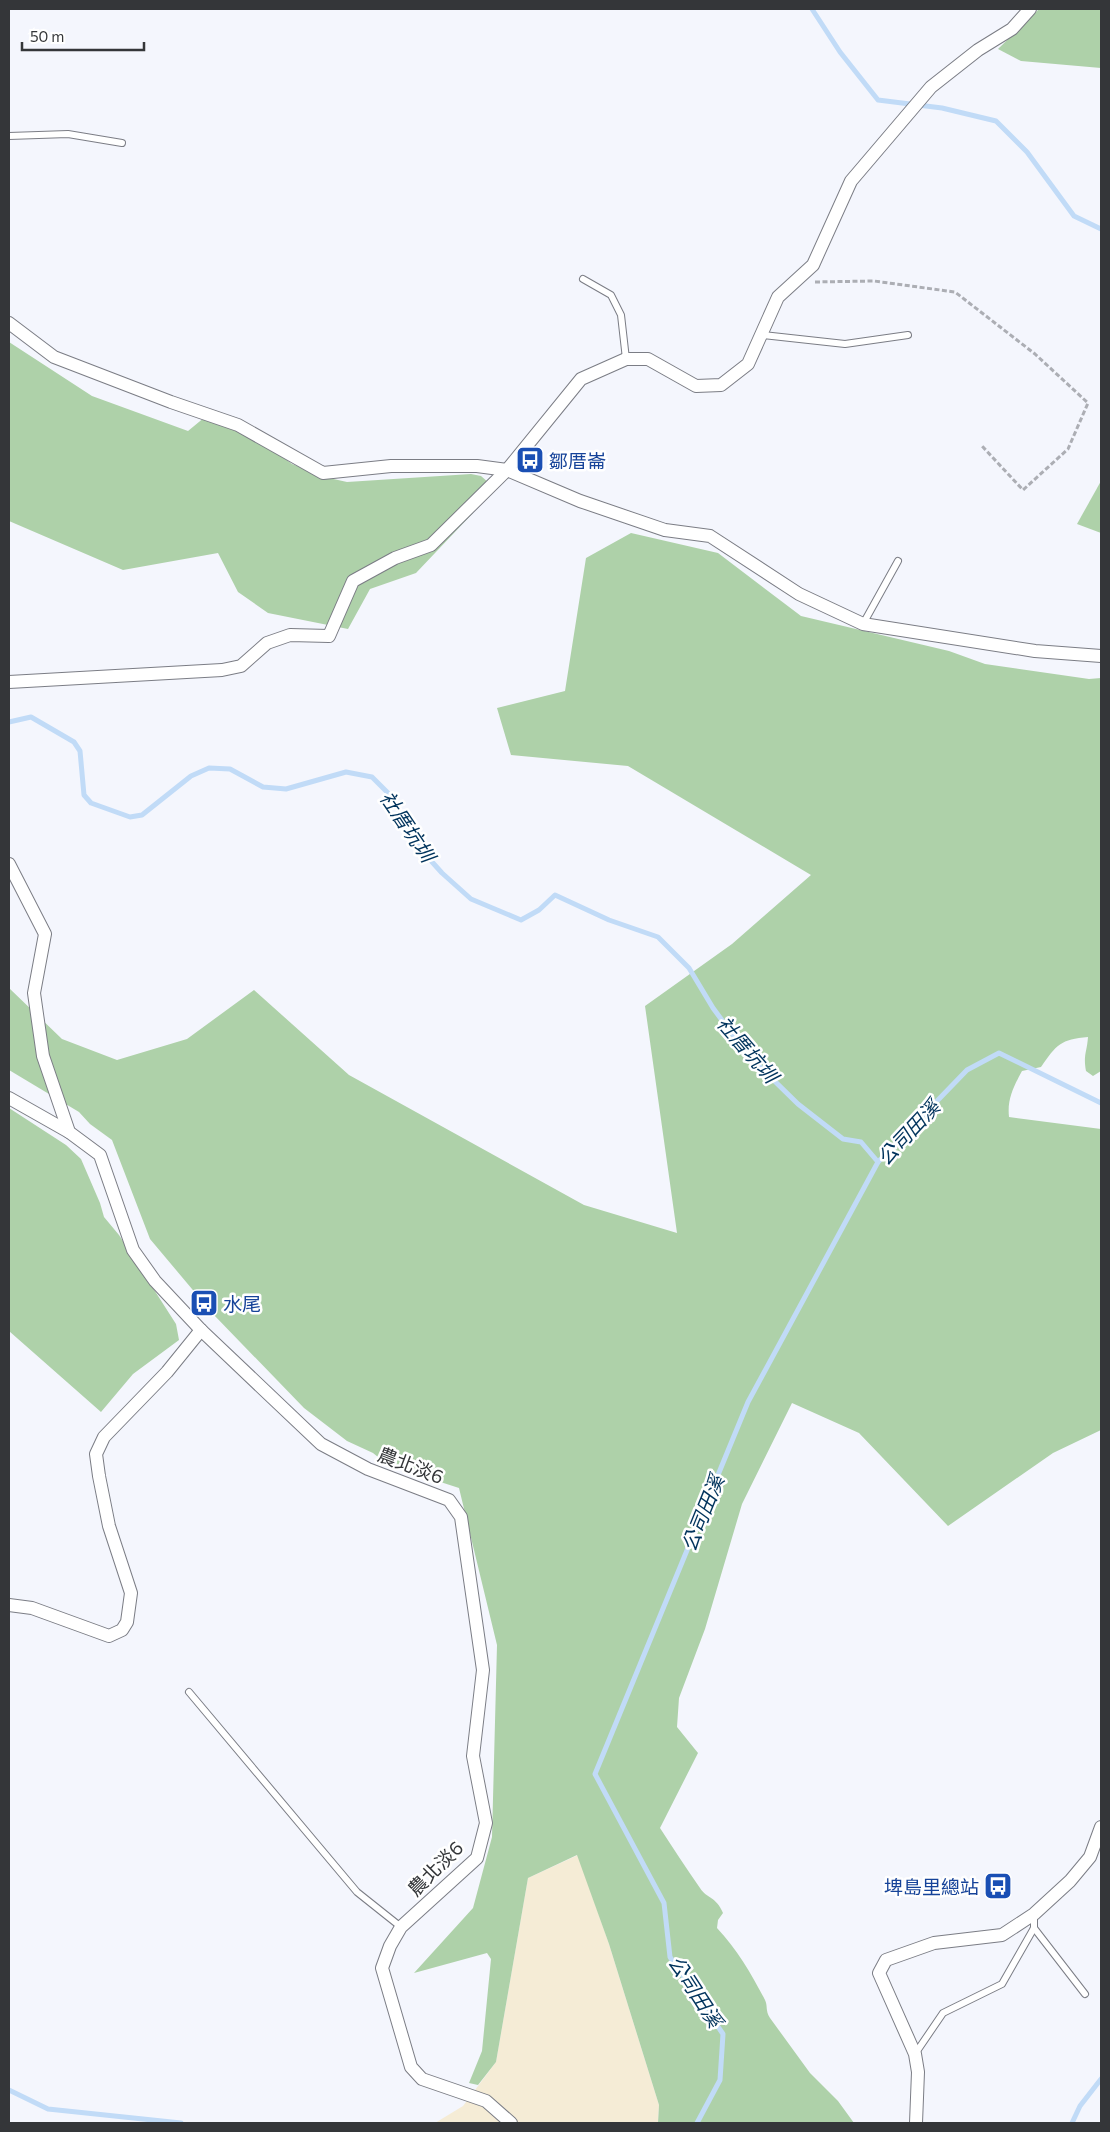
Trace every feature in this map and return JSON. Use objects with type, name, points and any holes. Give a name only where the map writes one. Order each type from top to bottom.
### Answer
[{"type":"street","points":[[9,682],[222,670],[241,666],[267,643],[290,634],[329,636],[353,581],[395,558],[431,544],[507,470],[582,379],[626,359],[648,359],[696,386],[720,385],[748,364],[763,335],[778,297],[813,264],[852,181],[908,113],[931,87],[978,50],[1012,29],[1030,9]]},
{"type":"street","points":[[9,323],[54,357],[171,402],[238,424],[322,473],[391,466],[477,466],[507,470],[580,501],[665,530],[710,536],[799,594],[863,624],[1035,651],[1101,656]]},
{"type":"street","points":[[9,864],[45,934],[34,993],[43,1056],[70,1132]]},
{"type":"street","name":"農北淡6","points":[[9,1098],[70,1132],[100,1155],[133,1250],[155,1281],[201,1330],[321,1444],[368,1469],[449,1500],[461,1517],[483,1670],[472,1756],[486,1823],[477,1858],[401,1927],[390,1946],[382,1968],[411,2068],[422,2079],[486,2101],[511,2123]]},
{"type":"street","points":[[9,1605],[32,1608],[109,1636],[122,1630],[127,1622],[131,1593],[110,1526],[96,1454],[104,1437],[167,1372],[201,1330]]},
{"type":"street","points":[[916,2123],[918,2072],[915,2054],[879,1973],[886,1960],[934,1943],[1002,1935],[1034,1914],[1070,1881],[1090,1857],[1101,1827]]},
{"type":"lane","points":[[9,136],[68,134],[122,143]]},
{"type":"lane","points":[[583,279],[611,296],[621,315],[626,359]]},
{"type":"lane","points":[[763,335],[846,344],[908,335]]},
{"type":"lane","points":[[863,624],[898,561]]},
{"type":"lane","points":[[189,1692],[357,1892],[401,1927]]},
{"type":"lane","points":[[915,2054],[943,2012],[1002,1984],[1034,1928],[1034,1914]]},
{"type":"lane","points":[[1034,1928],[1085,1994]]},
{"type":"path","points":[[794,282],[874,281],[955,292],[1035,354],[1088,403],[1068,450],[1023,490],[982,446]]},
{"type":"shaded area","points":[[578,1855],[609,1944],[659,2105],[658,2123],[435,2123],[463,2106],[496,2062],[528,1878]]},
{"type":"green space","points":[[1039,9],[1101,9],[1101,68],[1021,61],[998,49]]},
{"type":"green space","points":[[9,342],[92,396],[188,431],[205,417],[243,428],[292,464],[329,478],[347,482],[471,474],[481,476],[489,483],[471,503],[473,513],[416,573],[370,589],[348,629],[268,613],[238,592],[218,553],[123,570],[9,521]]},
{"type":"green space","points":[[1101,481],[1101,533],[1077,524]]},
{"type":"green space","points":[[631,533],[718,553],[801,616],[949,651],[985,664],[1089,679],[1101,678],[1101,1071],[1093,1076],[1086,1071],[1085,1057],[1088,1037],[1071,1039],[1065,1042],[1055,1048],[1041,1067],[1022,1071],[1012,1093],[1009,1104],[1009,1117],[1101,1129],[1101,1430],[1053,1453],[948,1526],[859,1433],[792,1403],[742,1504],[705,1629],[679,1698],[677,1727],[698,1753],[660,1828],[700,1888],[720,1907],[723,1913],[718,1920],[717,1928],[738,1953],[765,2000],[770,2018],[810,2073],[838,2101],[854,2123],[658,2123],[659,2105],[609,1944],[577,1855],[528,1878],[496,2062],[478,2085],[469,2083],[482,2051],[491,1959],[487,1953],[414,1973],[473,1908],[492,1837],[497,1645],[459,1488],[388,1465],[373,1453],[347,1441],[304,1408],[213,1314],[150,1239],[112,1140],[90,1124],[79,1112],[9,1070],[9,988],[62,1039],[117,1060],[187,1039],[254,990],[349,1075],[584,1205],[677,1233],[645,1006],[732,944],[811,875],[628,766],[511,755],[497,708],[565,691],[586,558]]},
{"type":"green space","points":[[9,1108],[66,1145],[81,1159],[104,1217],[119,1235],[176,1324],[179,1340],[133,1374],[101,1412],[9,1331]]},
{"type":"waterway","points":[[812,9],[840,52],[878,100],[942,108],[996,121],[1027,152],[1074,216],[1101,229]]},
{"type":"waterway","name":"社厝坑圳","points":[[9,722],[31,717],[74,742],[80,751],[84,795],[91,803],[130,817],[142,815],[191,776],[209,768],[230,769],[263,787],[286,789],[346,772],[372,777],[393,798],[415,843],[442,873],[471,899],[521,920],[539,910],[555,895],[609,920],[658,937],[689,968],[713,1008],[747,1054],[798,1104],[843,1139],[861,1142],[878,1162]]},
{"type":"waterway","name":"公司田溪","points":[[697,2123],[720,2080],[723,2034],[670,1957],[664,1903],[595,1774],[748,1402],[878,1162],[967,1070],[999,1053],[1101,1103]]},
{"type":"waterway","points":[[1072,2123],[1080,2106],[1101,2079]]},
{"type":"waterway","name":"公司田溪","points":[[9,2090],[48,2109],[181,2123]]},
{"type":"place","name":"鄒厝崙","points":[[530,460]]},
{"type":"place","name":"水尾","points":[[204,1303]]},
{"type":"place","name":"埤島里總站","points":[[998,1886]]}]
